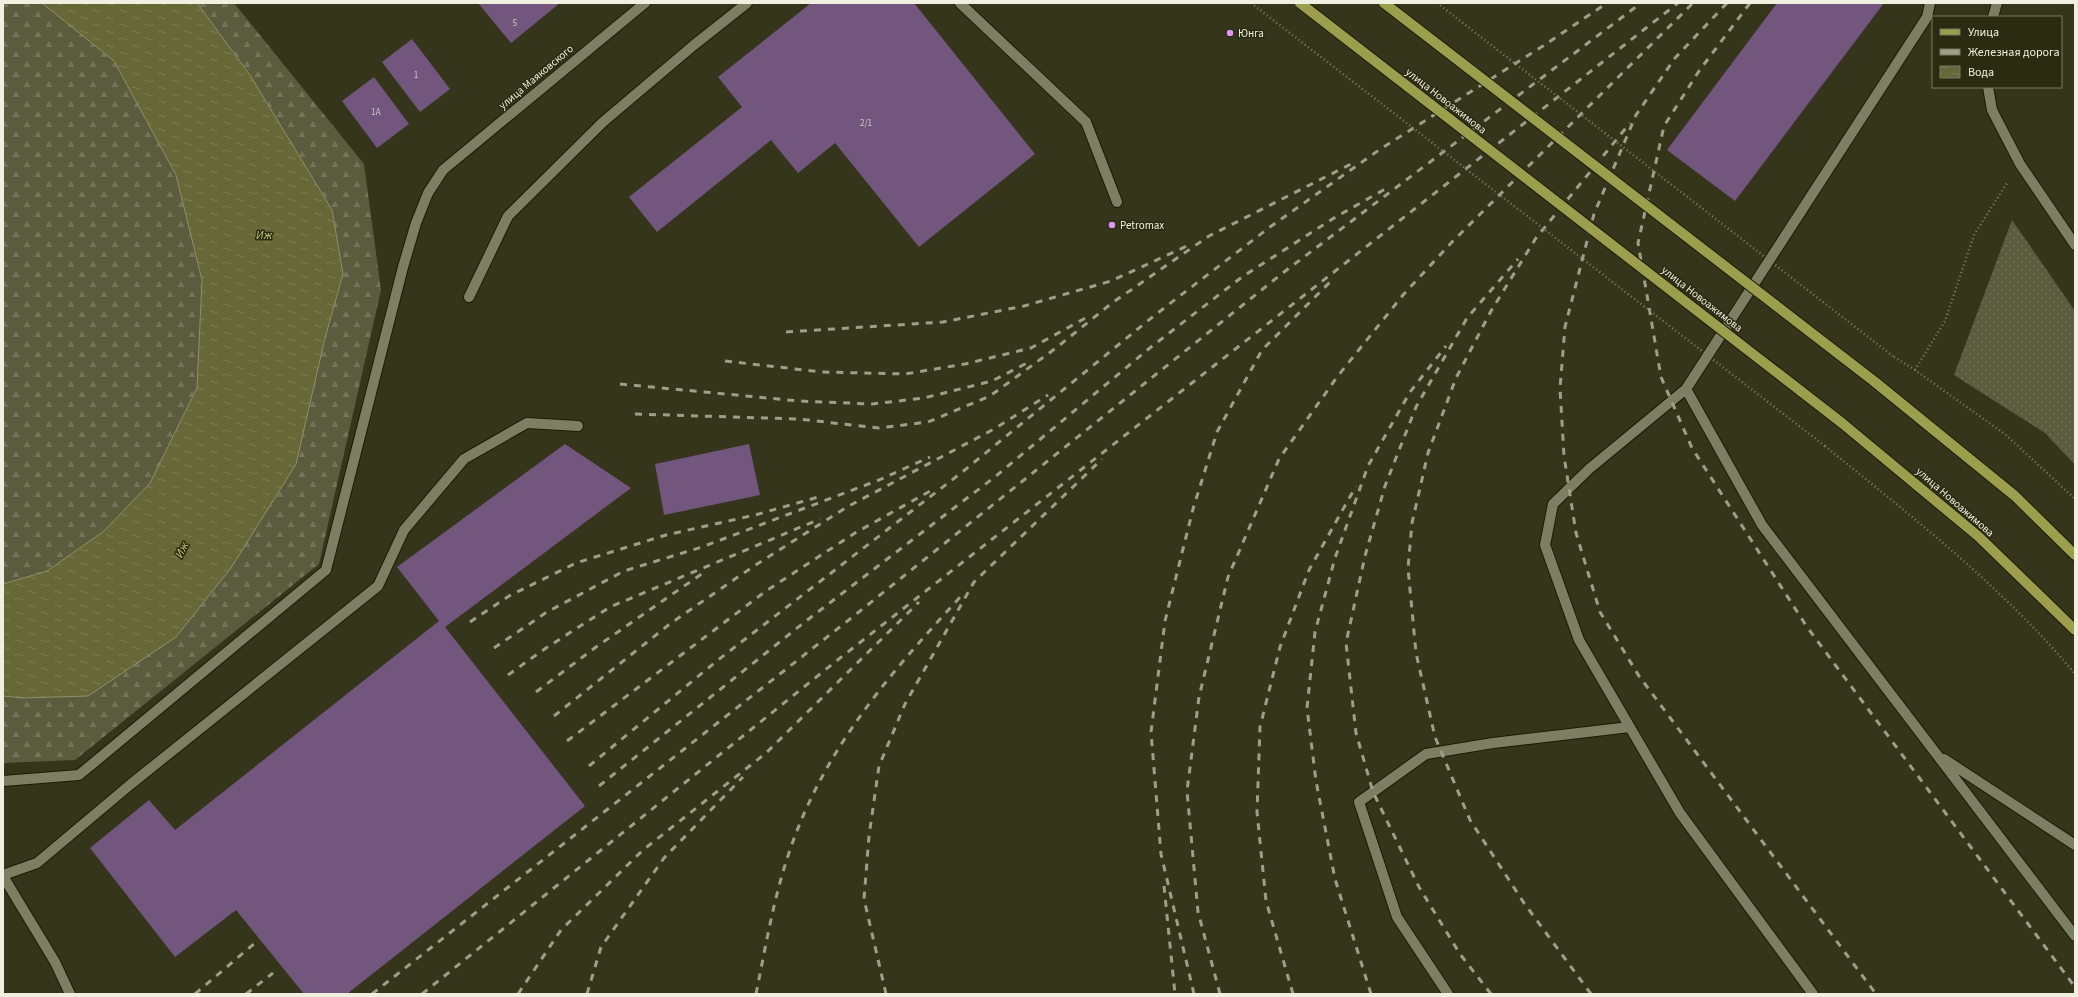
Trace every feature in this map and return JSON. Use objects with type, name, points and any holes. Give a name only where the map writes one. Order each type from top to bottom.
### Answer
[{"type":"main road","name":"улица Новоажимова","points":[[1300,3],[1842,423],[1978,536],[2075,630]]},
{"type":"main road","points":[[1384,3],[1875,382],[2015,496],[2075,555]]},
{"type":"street","name":"улица Маяковского","points":[[3,781],[79,775],[326,570],[403,268],[416,223],[428,193],[443,170],[645,3]]},
{"type":"street","points":[[469,297],[508,216],[603,122],[694,45],[747,3]]},
{"type":"street","points":[[960,3],[1086,122],[1117,202]]},
{"type":"street","points":[[1813,994],[1680,813],[1579,640],[1544,545],[1553,504],[1589,468],[1686,389],[1927,17],[1930,3]]},
{"type":"street","points":[[1993,16],[1997,3]]},
{"type":"street","points":[[1988,88],[1992,110],[2020,164],[2075,245]]},
{"type":"street","points":[[1686,389],[1762,524],[2075,936]]},
{"type":"street","points":[[70,994],[55,962],[3,876],[37,863],[130,784],[378,586],[404,530],[464,459],[527,423],[578,426]]},
{"type":"street","points":[[1448,994],[1398,917],[1359,802],[1426,754],[1493,743],[1630,727]]},
{"type":"street","points":[[1938,755],[2075,845]]},
{"type":"path","points":[[1251,3],[1825,446],[1924,526],[2011,606],[2075,674]]},
{"type":"path","points":[[1437,3],[1894,357],[1915,370],[2006,435],[2075,499]]},
{"type":"path","points":[[1915,370],[1945,321],[1974,235],[2020,164]]},
{"type":"green space","points":[[3,3],[42,3],[114,61],[176,175],[202,280],[197,388],[150,483],[104,531],[47,571],[3,584]]},
{"type":"green space","points":[[197,3],[234,3],[364,164],[381,290],[319,564],[75,760],[3,763],[3,696],[22,698],[88,696],[325,338],[343,274],[332,210],[250,75]]},
{"type":"green space","points":[[2012,220],[2075,311],[2075,465],[2045,433],[1954,375]]},
{"type":"water","name":"Иж","points":[[42,3],[197,3],[250,75],[332,210],[343,274],[325,338],[296,464],[231,568],[176,637],[88,696],[22,698],[3,696],[3,584],[47,571],[104,531],[150,483],[197,388],[202,280],[176,175],[114,61]]},
{"type":"building","points":[[478,3],[560,3],[511,43]]},
{"type":"building","points":[[811,3],[914,3],[1035,154],[919,247],[835,143],[798,173],[771,140],[657,232],[629,197],[742,107],[718,77]]},
{"type":"building","points":[[1777,3],[1884,3],[1735,201],[1667,150]]},
{"type":"building","points":[[412,39],[450,89],[420,112],[382,62]]},
{"type":"building","points":[[374,77],[409,124],[377,148],[342,101]]},
{"type":"building","points":[[565,444],[631,488],[445,627],[585,806],[347,994],[304,994],[236,910],[175,957],[90,848],[149,800],[175,830],[439,621],[397,567]]},
{"type":"building","points":[[749,444],[760,495],[664,515],[655,464]]},
{"type":"railway","points":[[589,766],[718,660],[961,473],[1155,315],[1270,227],[1379,150],[1543,46],[1607,3]]},
{"type":"railway","points":[[372,994],[850,619],[1284,272],[1641,3]]},
{"type":"railway","points":[[422,994],[835,662],[1678,3]]},
{"type":"railway","points":[[1220,994],[1198,912],[1187,791],[1199,697],[1228,577],[1279,459],[1337,377],[1403,295],[1452,242],[1693,3]]},
{"type":"railway","points":[[1727,3],[1675,58],[1636,115],[1594,214],[1565,327],[1560,388],[1564,456],[1576,533],[1600,612],[1639,676],[1876,994]]},
{"type":"railway","points":[[1750,3],[1699,71],[1664,126],[1638,243],[1661,377],[1692,448],[1807,627],[2075,987]]},
{"type":"railway","points":[[1591,994],[1524,903],[1470,820],[1435,737],[1416,653],[1408,568],[1412,523],[1428,453],[1456,378],[1491,311],[1536,238],[1630,123]]},
{"type":"railway","points":[[635,414],[798,419],[879,428],[928,422],[990,396],[1056,348],[1112,303],[1209,236],[1351,164]]},
{"type":"railway","points":[[599,786],[806,621],[996,476],[1151,347],[1242,277],[1334,218],[1387,188]]},
{"type":"railway","points":[[786,332],[943,322],[1024,306],[1111,281],[1187,246]]},
{"type":"railway","points":[[1491,994],[1460,954],[1419,887],[1373,792],[1356,733],[1346,643],[1365,556],[1385,486],[1416,407],[1467,318],[1518,259]]},
{"type":"railway","points":[[1194,994],[1161,854],[1151,732],[1165,621],[1193,509],[1217,432],[1262,350],[1333,279]]},
{"type":"railway","points":[[725,361],[822,372],[905,374],[965,364],[1031,348],[1091,315]]},
{"type":"railway","points":[[1371,994],[1335,879],[1316,781],[1307,708],[1315,632],[1335,558],[1368,466],[1410,392],[1446,346]]},
{"type":"railway","points":[[620,384],[799,401],[872,404],[924,398],[992,381],[1029,362]]},
{"type":"railway","points":[[554,716],[671,623],[754,566],[847,507],[994,429],[1048,395]]},
{"type":"railway","points":[[494,648],[547,612],[624,571],[702,547],[879,480],[930,457]]},
{"type":"railway","points":[[886,994],[864,899],[869,836],[879,766],[905,704],[974,582],[1102,459]]},
{"type":"railway","points":[[1293,994],[1266,901],[1257,812],[1260,727],[1280,647],[1309,570],[1356,486]]},
{"type":"railway","points":[[567,741],[766,591],[855,533],[932,490]]},
{"type":"railway","points":[[470,622],[509,596],[576,563],[666,535],[755,515],[822,496]]},
{"type":"railway","points":[[508,675],[546,648],[610,607],[820,519]]},
{"type":"railway","points":[[536,692],[596,647],[703,573]]},
{"type":"railway","points":[[756,994],[771,920],[785,865],[806,810],[823,776],[842,743],[887,681],[963,594]]},
{"type":"railway","points":[[518,994],[561,930],[643,850],[766,753],[919,602]]},
{"type":"railway","points":[[587,994],[601,947],[664,858],[743,777]]},
{"type":"railway","points":[[1164,886],[1175,994]]},
{"type":"railway","points":[[195,994],[255,943]]},
{"type":"railway","points":[[246,994],[273,973]]},
{"type":"place","name":"Юнга","points":[[1230,33]]},
{"type":"place","name":"Petromax","points":[[1112,225]]}]
